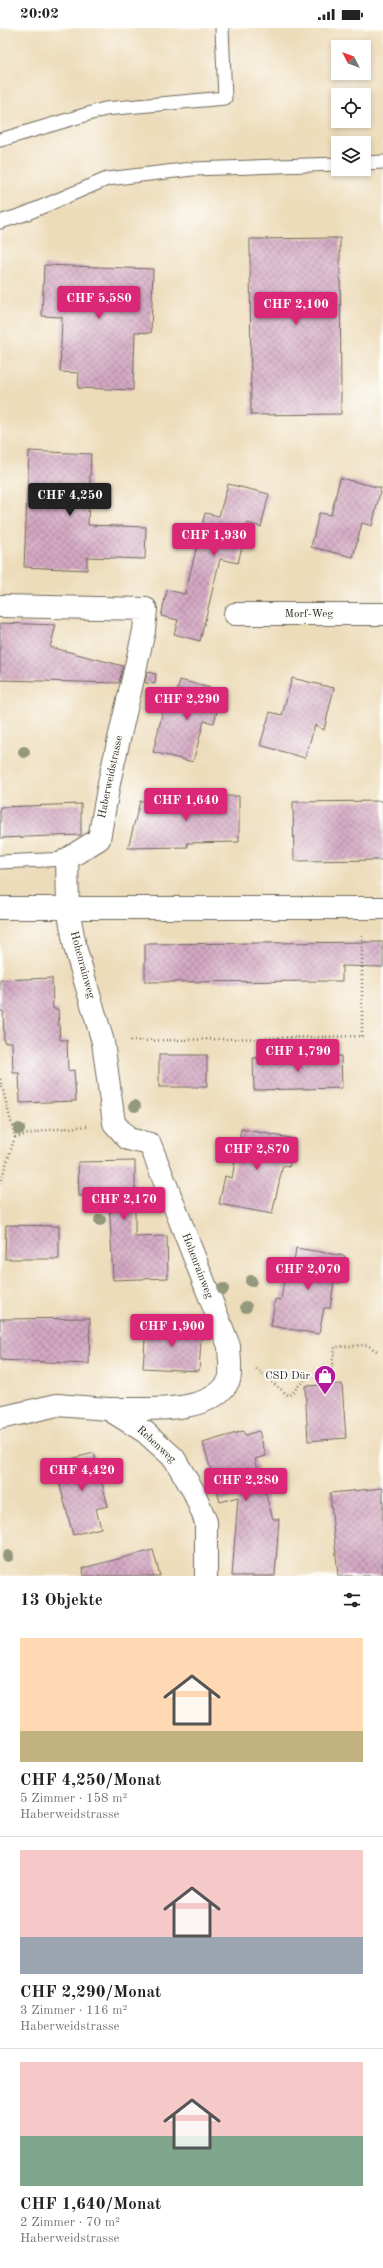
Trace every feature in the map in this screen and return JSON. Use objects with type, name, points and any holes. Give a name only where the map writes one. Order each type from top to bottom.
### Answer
[{"type":"street","name":"Haberweidstrasse","points":[[0,606],[146,609],[144,631],[110,778],[99,839],[67,860]]},
{"type":"street","name":"Morf-Weg","points":[[235,614],[383,614]]},
{"type":"street","points":[[67,860],[68,908]]},
{"type":"street","points":[[0,908],[383,908]]},
{"type":"street","name":"Hohenrainweg","points":[[68,908],[75,947],[103,1042],[114,1123],[128,1140],[150,1144],[229,1346],[229,1379],[215,1397],[184,1407],[108,1409]]},
{"type":"street","name":"Rebenweg","points":[[0,1418],[57,1405],[108,1409],[145,1432],[174,1458],[194,1492],[206,1522],[206,1576]]},
{"type":"lane","points":[[0,140],[105,109],[225,98],[222,28]]},
{"type":"lane","points":[[371,163],[383,162]]},
{"type":"lane","points":[[0,222],[25,214],[107,179],[192,169],[331,164]]},
{"type":"lane","points":[[0,862],[67,860]]},
{"type":"path","points":[[103,1042],[362,1036],[362,908]]},
{"type":"path","points":[[0,1079],[15,1137],[0,1183]]},
{"type":"path","points":[[15,1137],[48,1130],[114,1123]]},
{"type":"path","points":[[229,1346],[289,1396],[305,1379],[330,1377],[335,1347],[367,1345],[377,1351]]},
{"type":"building","points":[[340,238],[341,414],[251,415],[250,239]]},
{"type":"building","points":[[44,265],[153,269],[151,333],[135,332],[133,390],[78,388],[79,373],[60,372],[62,317],[42,316]]},
{"type":"building","points":[[29,451],[91,454],[88,525],[146,527],[145,559],[87,557],[87,570],[24,567]]},
{"type":"building","points":[[340,478],[381,488],[372,526],[362,523],[353,557],[311,547],[319,513],[331,515]]},
{"type":"building","points":[[228,484],[269,494],[261,527],[248,523],[238,563],[220,559],[200,641],[174,634],[178,620],[161,616],[167,590],[185,594],[205,513],[219,516]]},
{"type":"building","points":[[0,623],[56,625],[50,647],[123,666],[119,683],[0,680]]},
{"type":"building","points":[[147,672],[156,674],[155,684],[145,683]]},
{"type":"building","points":[[292,678],[334,688],[324,730],[315,725],[305,758],[260,745],[270,712],[282,715]]},
{"type":"building","points":[[180,680],[222,691],[214,723],[204,721],[193,762],[153,752],[163,711],[172,713]]},
{"type":"building","points":[[188,796],[239,796],[239,842],[187,843],[188,847],[128,848],[140,801],[188,801]]},
{"type":"building","points":[[383,801],[383,860],[294,861],[293,802]]},
{"type":"building","points":[[81,804],[81,835],[0,838],[0,807]]},
{"type":"building","points":[[383,942],[383,967],[342,966],[342,981],[145,982],[145,944]]},
{"type":"building","points":[[52,978],[53,1009],[58,1009],[60,1040],[67,1040],[68,1071],[74,1070],[76,1101],[20,1103],[19,1073],[13,1073],[12,1042],[4,1042],[3,1011],[0,1011],[0,980]]},
{"type":"building","points":[[159,1055],[207,1055],[207,1087],[159,1087]]},
{"type":"building","points":[[341,1056],[342,1088],[254,1090],[253,1058]]},
{"type":"building","points":[[241,1129],[295,1139],[289,1167],[283,1165],[272,1214],[219,1204],[225,1176],[232,1178]]},
{"type":"building","points":[[135,1161],[135,1237],[167,1236],[168,1278],[113,1280],[109,1196],[79,1196],[78,1162]]},
{"type":"building","points":[[6,1225],[59,1226],[59,1259],[5,1259]]},
{"type":"building","points":[[296,1248],[345,1256],[340,1283],[334,1282],[330,1308],[324,1308],[319,1334],[271,1326],[275,1299],[281,1300],[285,1274],[292,1275]]},
{"type":"building","points":[[90,1318],[89,1364],[0,1360],[0,1319]]},
{"type":"building","points":[[146,1324],[202,1327],[199,1371],[143,1368]]},
{"type":"building","points":[[342,1384],[346,1438],[308,1441],[305,1386]]},
{"type":"building","points":[[243,1431],[245,1435],[259,1431],[266,1456],[255,1459],[273,1519],[279,1519],[275,1576],[232,1576],[238,1497],[220,1502],[203,1443]]},
{"type":"building","points":[[94,1453],[108,1506],[96,1509],[101,1528],[73,1535],[54,1463]]},
{"type":"building","points":[[383,1488],[383,1576],[338,1576],[330,1493]]},
{"type":"building","points":[[153,1550],[160,1576],[84,1576],[83,1568]]},
{"type":"place","name":"CSD Dür","points":[[325,1396]]}]
